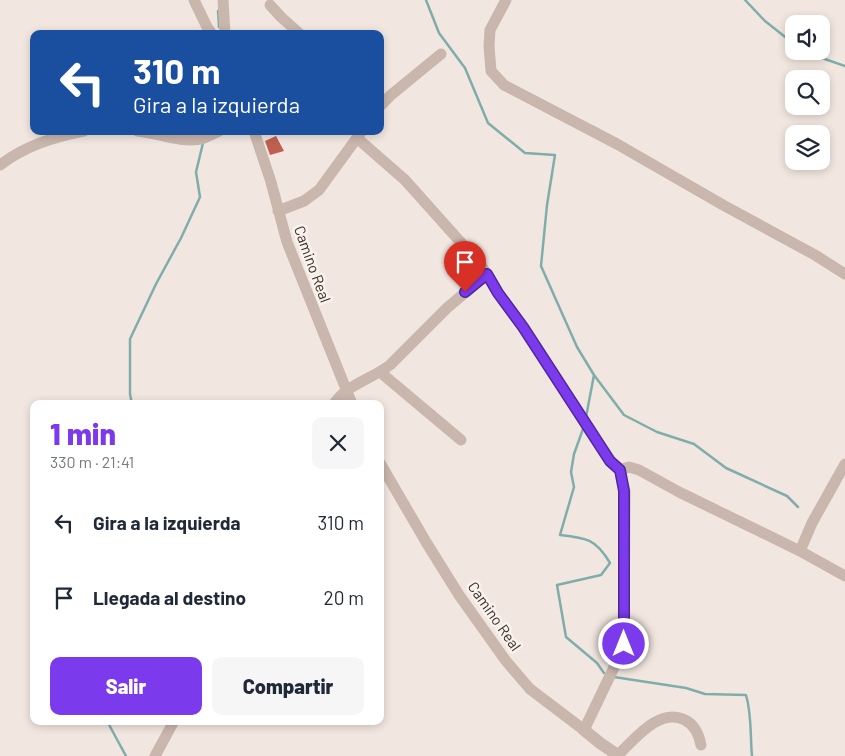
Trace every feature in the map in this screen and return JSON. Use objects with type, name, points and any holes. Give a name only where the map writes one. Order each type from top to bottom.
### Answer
[{"type":"street","points":[[194,0],[209,30]]},
{"type":"street","points":[[223,0],[225,30]]},
{"type":"street","points":[[506,0],[490,30],[489,46],[491,71],[504,85],[610,140],[816,255],[845,274]]},
{"type":"street","points":[[270,5],[296,30]]},
{"type":"street","points":[[384,102],[441,54]]},
{"type":"street","points":[[0,165],[23,150],[40,142],[68,135]]},
{"type":"street","points":[[159,135],[194,139],[210,135]]},
{"type":"street","name":"Camino Real","points":[[255,135],[272,182],[287,242],[350,400]]},
{"type":"street","points":[[278,211],[304,202],[319,190],[360,135],[443,221],[487,274],[495,289],[523,327],[610,461],[620,470],[624,491],[624,644],[622,652],[584,730]]},
{"type":"street","points":[[337,400],[346,391],[380,372],[447,308],[487,274]]},
{"type":"street","points":[[380,372],[461,440]]},
{"type":"street","points":[[800,552],[816,515],[845,464]]},
{"type":"street","points":[[620,470],[629,467],[639,470],[845,576]]},
{"type":"street","name":"Camino Real","points":[[384,470],[435,557],[506,661],[530,689],[600,744],[618,755]]},
{"type":"street","points":[[618,755],[652,724],[667,717],[680,718],[688,722],[696,730],[701,746]]},
{"type":"street","points":[[155,756],[172,725]]},
{"type":"building","points":[[276,136],[284,151],[270,155],[265,141]]},
{"type":"waterway","points":[[426,0],[439,33],[465,68],[488,123],[525,153],[555,155],[547,205],[541,266],[577,347],[594,375],[586,417]]},
{"type":"waterway","points":[[745,0],[765,21],[785,37]]},
{"type":"waterway","points":[[218,11],[219,27]]},
{"type":"waterway","points":[[828,60],[845,66]]},
{"type":"waterway","points":[[131,400],[130,339],[200,197],[196,172],[203,143]]},
{"type":"waterway","points":[[594,375],[624,415],[657,432],[694,444],[726,468],[787,496],[798,507]]},
{"type":"waterway","points":[[583,429],[574,454],[571,472],[574,487],[560,535],[590,541],[600,549],[610,563],[601,575],[557,585],[566,637],[597,663],[604,673]]},
{"type":"waterway","points":[[614,677],[686,688],[705,694],[746,695],[750,718],[752,756]]},
{"type":"waterway","points":[[109,725],[126,756]]},
{"type":"route","points":[[465,292],[487,274],[612,464],[620,470],[623,478],[625,520],[624,644]]}]
